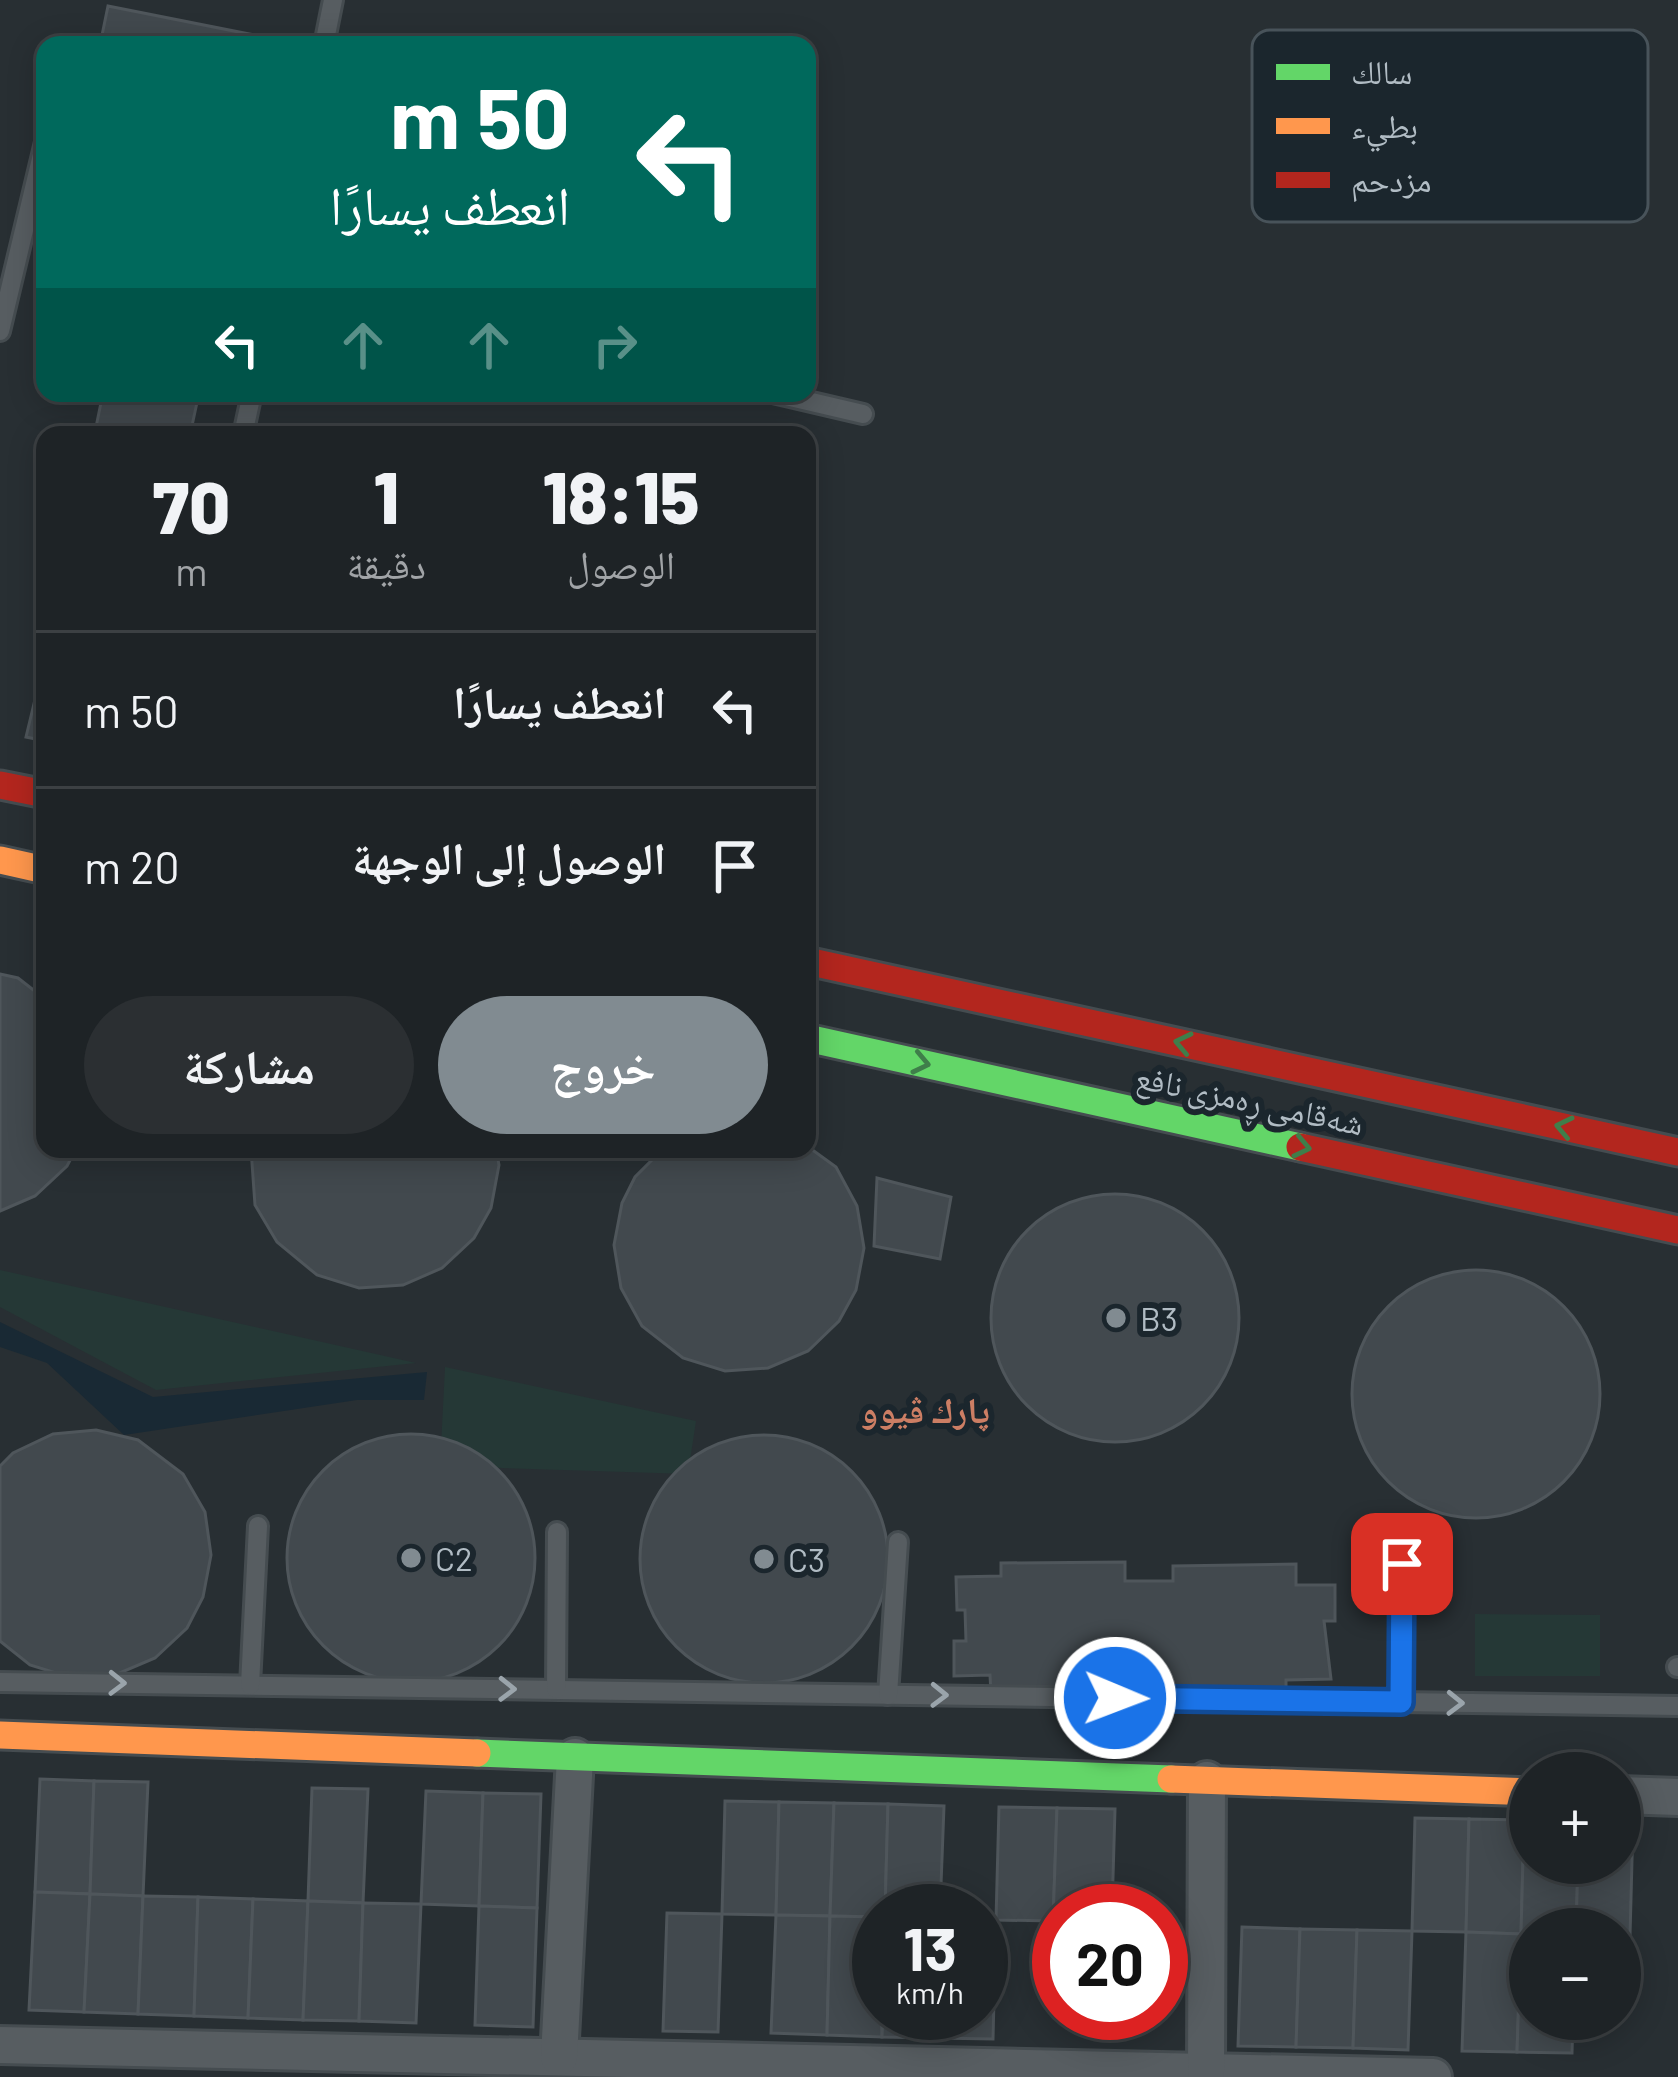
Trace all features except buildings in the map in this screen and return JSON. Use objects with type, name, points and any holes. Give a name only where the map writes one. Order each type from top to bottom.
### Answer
[{"type":"main road","points":[[0,784],[36,792]]},
{"type":"main road","points":[[0,860],[36,868]]},
{"type":"main road","name":"شەقامی ڕەمزی نافع","points":[[816,963],[1678,1152]]},
{"type":"main road","name":"شەقامی ڕەمزی نافع","points":[[816,1040],[1673,1228]]},
{"type":"main road","points":[[0,1735],[1509,1791]]},
{"type":"street","points":[[559,2057],[575,1757]]},
{"type":"street","points":[[1206,2072],[1207,1780]]},
{"type":"street","points":[[1641,1796],[1678,1797]]},
{"type":"street","points":[[0,2045],[559,2057],[830,2070],[1433,2077]]},
{"type":"street","points":[[327,2077],[360,2053]]},
{"type":"lane","points":[[326,36],[333,0]]},
{"type":"lane","points":[[0,332],[36,180]]},
{"type":"lane","points":[[812,402],[863,414]]},
{"type":"lane","points":[[250,1685],[258,1526]]},
{"type":"lane","points":[[556,1689],[557,1532]]},
{"type":"lane","points":[[888,1695],[898,1542]]},
{"type":"lane","points":[[1401,1702],[1402,1564]]},
{"type":"lane","points":[[0,1682],[1678,1706]]},
{"type":"green space","points":[[0,1270],[416,1363],[156,1390],[0,1307]]},
{"type":"green space","points":[[445,1367],[696,1421],[688,1474],[440,1466]]},
{"type":"green space","points":[[1475,1614],[1600,1615],[1600,1676],[1475,1676]]},
{"type":"water","points":[[0,1322],[153,1397],[427,1372],[424,1400],[357,1400],[124,1435],[47,1363],[0,1347]]},
{"type":"traffic: fast","points":[[816,1040],[1300,1147]]},
{"type":"traffic: fast","points":[[477,1753],[1171,1779]]},
{"type":"traffic: slow","points":[[0,860],[36,868]]},
{"type":"traffic: slow","points":[[0,1735],[477,1753]]},
{"type":"traffic: slow","points":[[1171,1779],[1509,1791]]},
{"type":"traffic: jam","points":[[0,785],[36,792]]},
{"type":"traffic: jam","points":[[816,963],[1678,1152]]},
{"type":"traffic: jam","points":[[1300,1147],[1678,1230]]},
{"type":"place","name":"B3","points":[[1116,1318]]},
{"type":"place","name":"C2","points":[[411,1558]]},
{"type":"place","name":"C3","points":[[764,1559]]},
{"type":"district","name":"پارك ڤیوو","points":[[925,1408]]},
{"type":"route","points":[[1115,1698],[1401,1702],[1402,1564]]}]
